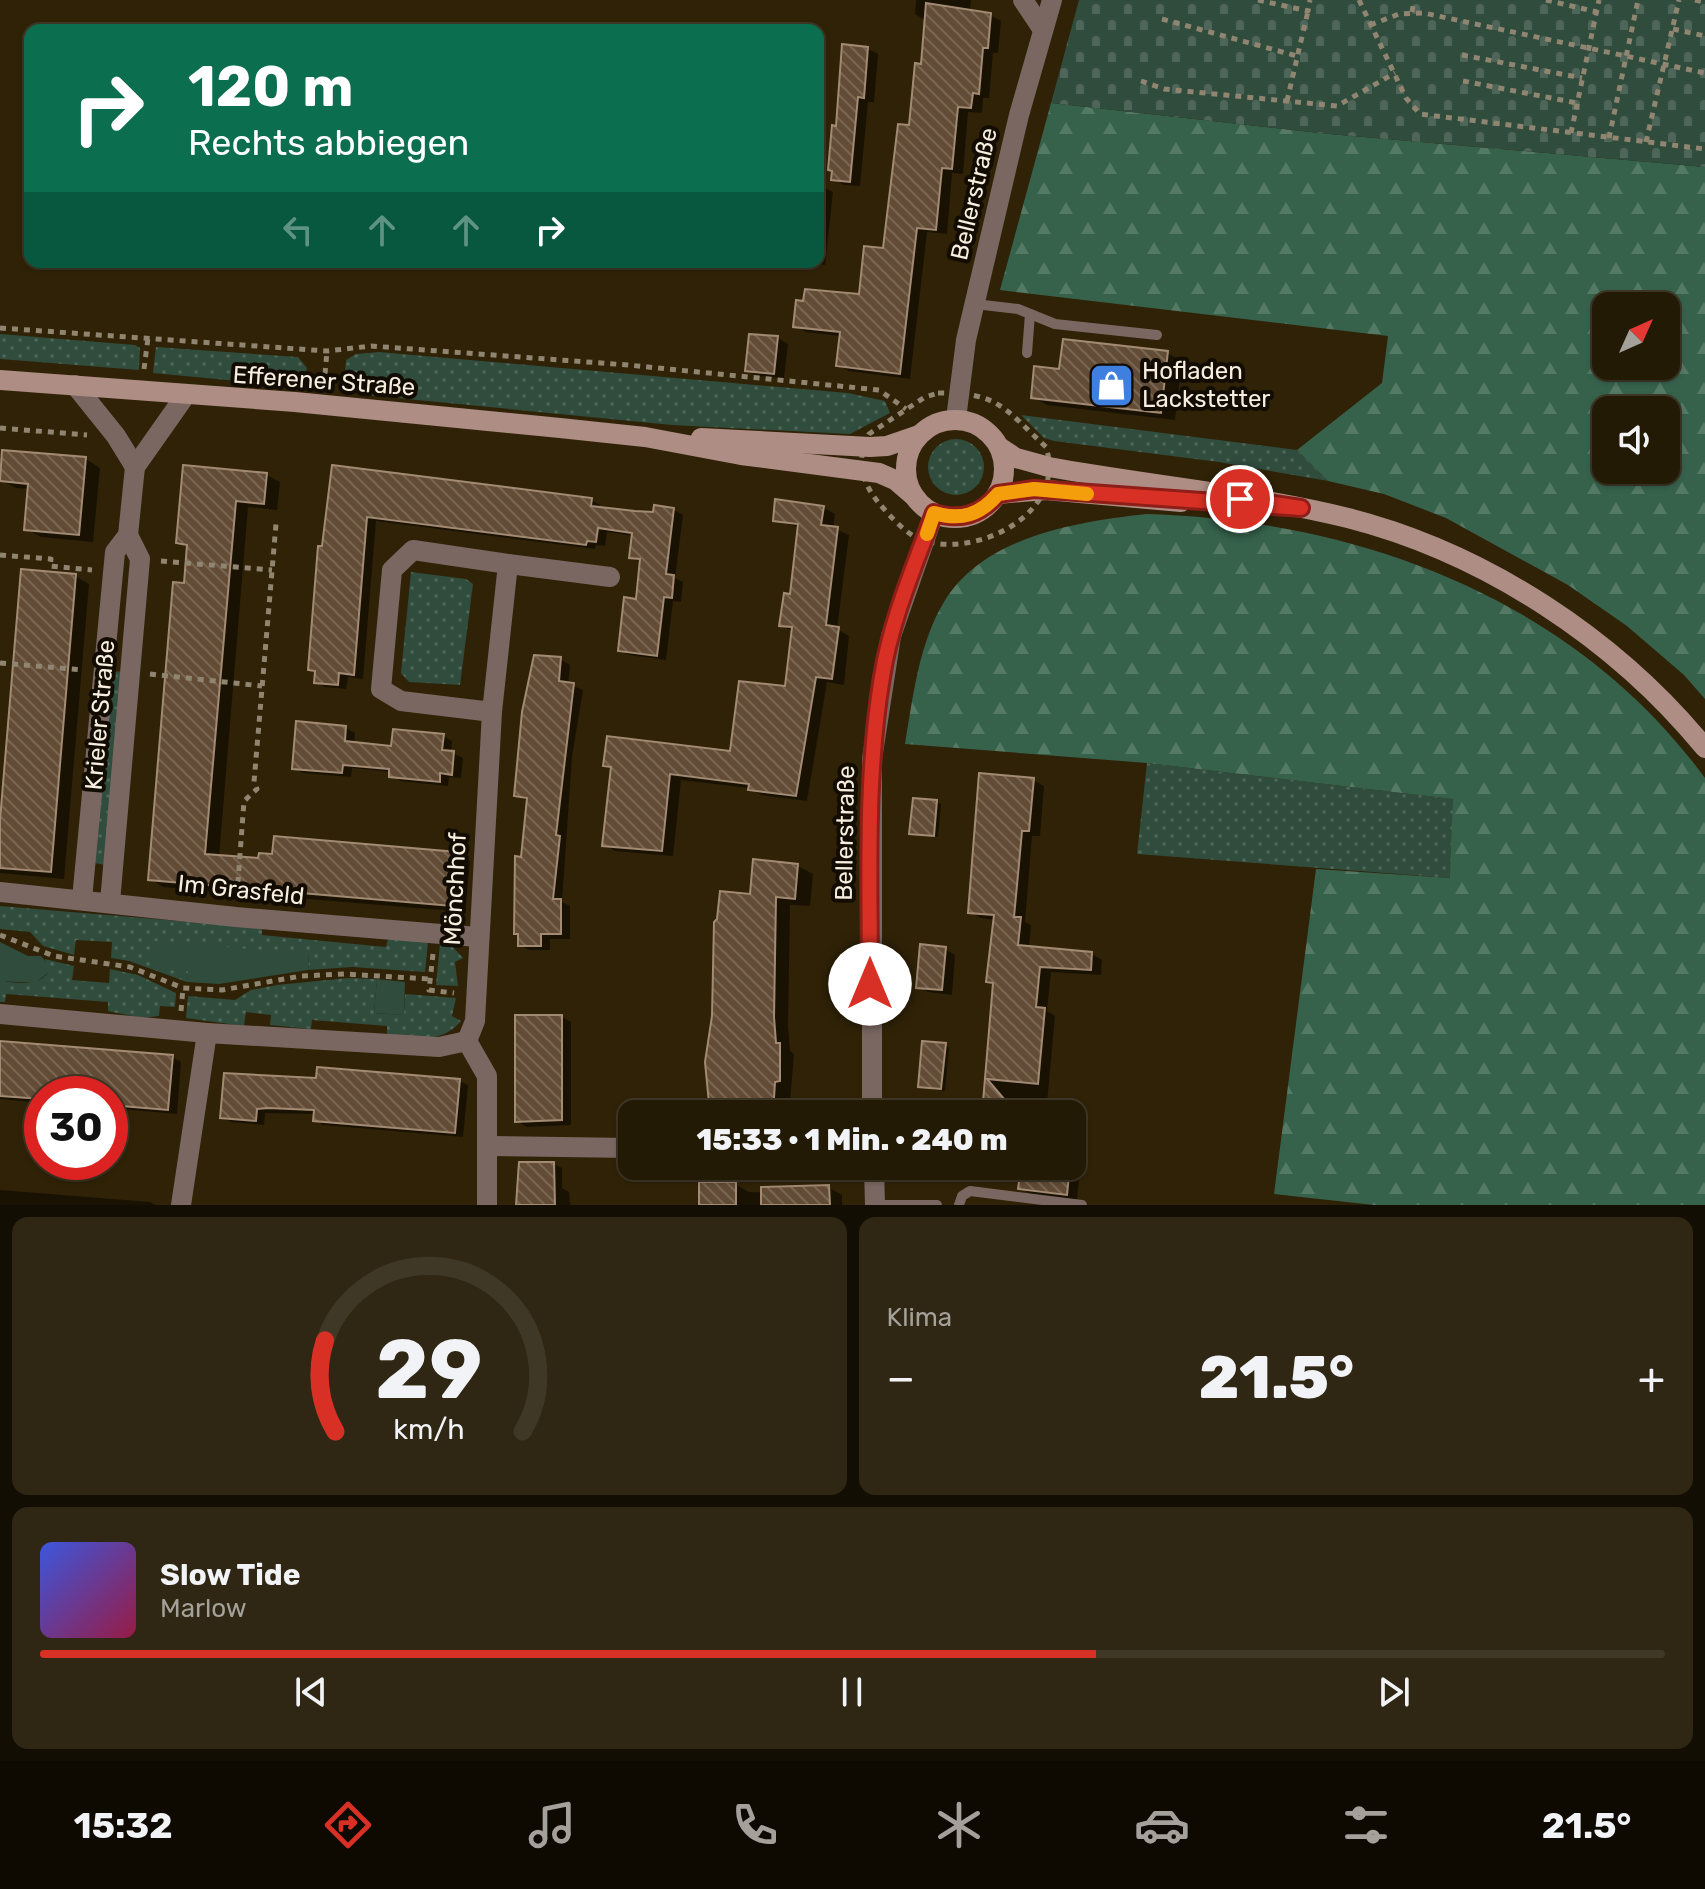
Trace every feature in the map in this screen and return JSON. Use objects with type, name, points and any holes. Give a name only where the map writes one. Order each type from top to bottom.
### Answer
[{"type":"street","points":[[1023,0],[1043,30]]},
{"type":"street","name":"Bellerstraße","points":[[956,419],[966,340],[1052,0]]},
{"type":"street","name":"Efferener Straße","points":[[0,380],[322,405],[645,437],[774,439],[863,447],[887,446],[919,435]]},
{"type":"street","points":[[75,385],[116,436],[135,467]]},
{"type":"street","name":"Krieler Straße","points":[[82,899],[115,552],[128,535],[135,467],[185,396]]},
{"type":"street","points":[[1001,448],[1005,464],[998,494],[989,505],[963,518],[934,513],[916,498],[906,473],[911,446],[930,426],[956,419],[982,427],[1001,448],[1016,458],[1049,467],[1351,519],[1436,549],[1541,605],[1630,671],[1705,748]]},
{"type":"street","name":"Efferener Straße","points":[[645,437],[741,455],[861,470],[895,480],[916,498]]},
{"type":"street","points":[[998,494],[1046,490],[1301,508]]},
{"type":"street","name":"Bellerstraße","points":[[872,1100],[872,759],[891,636],[934,513]]},
{"type":"street","points":[[128,535],[140,559]]},
{"type":"street","points":[[492,712],[401,701],[381,689],[392,570],[413,550],[610,577]]},
{"type":"street","name":"Krieler Straße","points":[[110,902],[140,559]]},
{"type":"street","name":"Mönchhof","points":[[467,1041],[475,1021],[477,937],[483,913],[492,712],[508,564]]},
{"type":"street","name":"Im Grasfeld","points":[[0,892],[236,917],[477,937]]},
{"type":"street","points":[[0,1014],[207,1033],[439,1047],[467,1041],[487,1076],[487,1205]]},
{"type":"street","points":[[181,1205],[207,1033]]},
{"type":"street","points":[[487,1146],[618,1148]]},
{"type":"street","points":[[874,1180],[875,1205]]},
{"type":"lane","points":[[975,304],[1030,314],[1055,324],[1157,335]]},
{"type":"lane","points":[[1027,353],[1030,314]]},
{"type":"lane","points":[[959,1205],[962,1196],[970,1191],[1082,1205]]},
{"type":"lane","points":[[875,1205],[937,1205]]},
{"type":"path","points":[[1258,0],[1308,11]]},
{"type":"path","points":[[1287,101],[1310,0]]},
{"type":"path","points":[[1359,0],[1412,107],[1420,114],[1705,149]]},
{"type":"path","points":[[1412,12],[1414,0]]},
{"type":"path","points":[[1546,0],[1597,12]]},
{"type":"path","points":[[1571,133],[1599,0]]},
{"type":"path","points":[[1609,138],[1638,0]]},
{"type":"path","points":[[1646,142],[1679,0]]},
{"type":"path","points":[[1695,0],[1705,2]]},
{"type":"path","points":[[1370,25],[1412,12],[1471,21],[1705,73]]},
{"type":"path","points":[[1162,19],[1297,56]]},
{"type":"path","points":[[1673,29],[1705,36]]},
{"type":"path","points":[[1462,55],[1582,78]]},
{"type":"path","points":[[1141,81],[1164,89],[1337,106],[1395,73]]},
{"type":"path","points":[[1463,81],[1577,103]]},
{"type":"path","points":[[0,328],[327,351],[371,346],[628,365],[879,390],[906,409]]},
{"type":"path","points":[[143,373],[148,338]]},
{"type":"path","points":[[322,405],[327,351]]},
{"type":"path","points":[[938,393],[987,396],[1001,405],[1046,447],[1049,467],[1046,490],[1032,513],[1001,531],[964,546],[924,541],[881,507],[867,488],[861,470],[863,447],[869,434],[906,409],[938,393]]},
{"type":"path","points":[[0,428],[89,435],[96,440]]},
{"type":"path","points":[[236,917],[244,801],[257,789],[254,782],[276,524]]},
{"type":"path","points":[[0,555],[51,559],[50,566],[92,570]]},
{"type":"path","points":[[140,559],[272,570]]},
{"type":"path","points":[[0,663],[84,670],[84,657],[104,659]]},
{"type":"path","points":[[131,660],[150,662],[149,674],[262,686]]},
{"type":"path","points":[[436,933],[429,990],[476,995]]},
{"type":"path","points":[[0,935],[54,956],[130,967],[183,988],[222,990],[301,976],[344,974],[430,979]]},
{"type":"green space","points":[[1079,0],[1705,0],[1705,167],[1329,134],[1051,103]]},
{"type":"green space","points":[[1051,103],[1329,134],[1705,167],[1705,699],[1684,675],[1627,626],[1568,585],[1446,518],[1384,494],[1328,481],[1297,450],[1382,383],[1388,336],[1000,290]]},
{"type":"green space","points":[[0,334],[135,345],[140,348],[139,370],[0,359]]},
{"type":"green space","points":[[156,347],[298,357],[307,368],[303,382],[290,386],[153,373]]},
{"type":"green space","points":[[379,352],[848,393],[885,401],[890,413],[850,434],[672,425],[366,395],[344,382],[346,360],[356,354]]},
{"type":"green space","points":[[1021,415],[1297,450],[1328,481],[1219,462],[1054,441],[1044,438]]},
{"type":"green space","points":[[956,439],[976,447],[984,467],[976,487],[956,495],[936,487],[928,467],[936,447]]},
{"type":"green space","points":[[1146,514],[1226,520],[1305,533],[1382,553],[1457,581],[1527,617],[1592,662],[1652,716],[1705,778],[1705,1205],[1374,1205],[1274,1194],[1316,869],[1450,878],[1453,799],[1147,763],[905,744],[928,635],[944,602],[961,580],[1007,547],[1034,536],[1091,522]]},
{"type":"green space","points":[[411,572],[466,579],[473,584],[460,685],[409,682],[401,673]]},
{"type":"green space","points":[[111,671],[123,672],[106,865],[94,863]]},
{"type":"green space","points":[[1147,763],[1454,799],[1451,878],[1137,854]]},
{"type":"green space","points":[[0,906],[262,928],[262,935],[386,947],[388,939],[428,942],[425,972],[352,967],[308,970],[309,954],[189,971],[187,982],[129,961],[111,958],[112,942],[76,940],[74,955],[43,946],[30,932],[0,929]]},
{"type":"green space","points":[[152,941],[309,954],[308,970],[219,984],[187,982],[188,971],[150,967]]},
{"type":"green space","points":[[0,942],[28,956],[41,956],[48,964],[48,973],[35,983],[0,981]]},
{"type":"green space","points":[[440,943],[451,945],[463,958],[455,962],[458,986],[436,985]]},
{"type":"green space","points":[[45,959],[74,966],[72,980],[109,983],[110,969],[138,975],[176,993],[175,1007],[160,1006],[159,1016],[141,1018],[108,1011],[108,1002],[6,994],[5,1002],[0,1002],[0,981],[37,981],[48,973]]},
{"type":"green space","points":[[348,978],[377,979],[374,1013],[404,1015],[405,994],[456,998],[452,1016],[461,1021],[445,1034],[418,1038],[387,1035],[387,1026],[312,1020],[311,1029],[270,1025],[271,1015],[246,1012],[244,1026],[186,1018],[188,996],[235,1000],[251,990]]},
{"type":"green space","points":[[377,979],[405,982],[404,1015],[374,1013]]},
{"type":"building","points":[[926,3],[991,13],[988,48],[983,48],[979,94],[973,93],[971,108],[958,107],[952,169],[942,168],[936,230],[917,228],[900,374],[836,366],[840,332],[793,327],[796,300],[803,301],[805,289],[859,294],[864,246],[883,248],[898,124],[909,125],[915,63],[921,64]]},
{"type":"building","points":[[842,44],[868,47],[864,98],[858,97],[850,182],[831,180],[832,171],[828,170],[832,125],[836,126]]},
{"type":"building","points":[[749,334],[778,336],[774,374],[745,371]]},
{"type":"building","name":"Hofladen Lackstetter","points":[[1063,339],[1168,351],[1161,413],[1031,398],[1034,366],[1059,369]]},
{"type":"building","points":[[2,450],[86,457],[79,535],[24,530],[28,484],[0,481]]},
{"type":"building","points":[[183,465],[267,473],[264,504],[236,501],[205,854],[258,858],[259,853],[272,854],[274,836],[457,852],[452,906],[148,880],[173,582],[184,583],[187,545],[176,543]]},
{"type":"building","points":[[332,465],[592,498],[591,506],[653,512],[654,505],[674,508],[666,574],[674,575],[672,598],[664,597],[657,656],[618,651],[624,597],[636,599],[640,559],[629,558],[632,533],[598,528],[596,542],[587,541],[586,545],[367,517],[354,675],[339,673],[338,685],[314,683],[315,671],[308,670],[318,546],[322,546]]},
{"type":"building","points":[[775,499],[824,506],[821,525],[838,527],[826,625],[839,627],[832,679],[816,677],[796,796],[748,790],[749,784],[670,774],[662,851],[602,846],[611,767],[603,766],[607,736],[730,751],[739,681],[785,686],[792,627],[779,626],[784,593],[790,594],[798,524],[773,521]]},
{"type":"building","points":[[21,569],[76,574],[51,872],[0,868],[0,820]]},
{"type":"building","points":[[534,655],[561,657],[559,681],[574,683],[556,835],[560,836],[553,899],[561,899],[561,934],[541,934],[541,946],[518,946],[518,934],[514,934],[515,856],[521,857],[527,798],[514,796],[522,712]]},
{"type":"building","points":[[296,721],[346,726],[345,741],[391,746],[393,729],[444,734],[442,750],[454,751],[452,775],[440,773],[440,782],[389,777],[389,769],[343,765],[342,773],[292,769]]},
{"type":"building","points":[[979,773],[1034,778],[1029,831],[1022,831],[1014,917],[1021,917],[1018,945],[1092,952],[1091,970],[1040,967],[1036,1007],[1045,1008],[1038,1084],[987,1079],[1005,1100],[983,1100],[993,983],[986,982],[994,915],[968,913]]},
{"type":"building","points":[[913,798],[937,800],[934,836],[909,834]]},
{"type":"building","points":[[753,859],[798,864],[795,899],[776,897],[774,1017],[776,1043],[780,1043],[780,1081],[775,1082],[774,1100],[709,1100],[705,1062],[712,1016],[714,922],[720,891],[750,894]]},
{"type":"building","points":[[920,944],[946,947],[942,990],[916,988]]},
{"type":"building","points":[[515,1015],[562,1015],[562,1120],[515,1122]]},
{"type":"building","points":[[0,1041],[173,1055],[168,1110],[128,1107],[128,1076],[24,1076],[24,1098],[0,1096]]},
{"type":"building","points":[[922,1041],[946,1043],[941,1089],[918,1087]]},
{"type":"building","points":[[317,1067],[460,1079],[455,1133],[313,1121],[314,1110],[257,1109],[256,1121],[220,1118],[224,1073],[316,1078]]},
{"type":"building","points":[[519,1162],[554,1162],[555,1205],[516,1205]]},
{"type":"building","points":[[1019,1180],[1068,1180],[1067,1195],[1018,1189]]},
{"type":"building","points":[[699,1182],[736,1182],[736,1205],[699,1205]]},
{"type":"building","points":[[829,1185],[830,1205],[761,1205],[761,1187]]},
{"type":"slow traffic","points":[[927,534],[934,513],[963,518],[989,505],[998,494],[1034,489],[1087,494]]},
{"type":"place","name":"Hofladen Lackstetter","points":[[1111,385]]},
{"type":"route","points":[[870,984],[872,759],[882,677],[902,596],[934,513],[963,518],[989,505],[998,494],[1034,489],[1179,502],[1301,508],[1240,499]]}]
